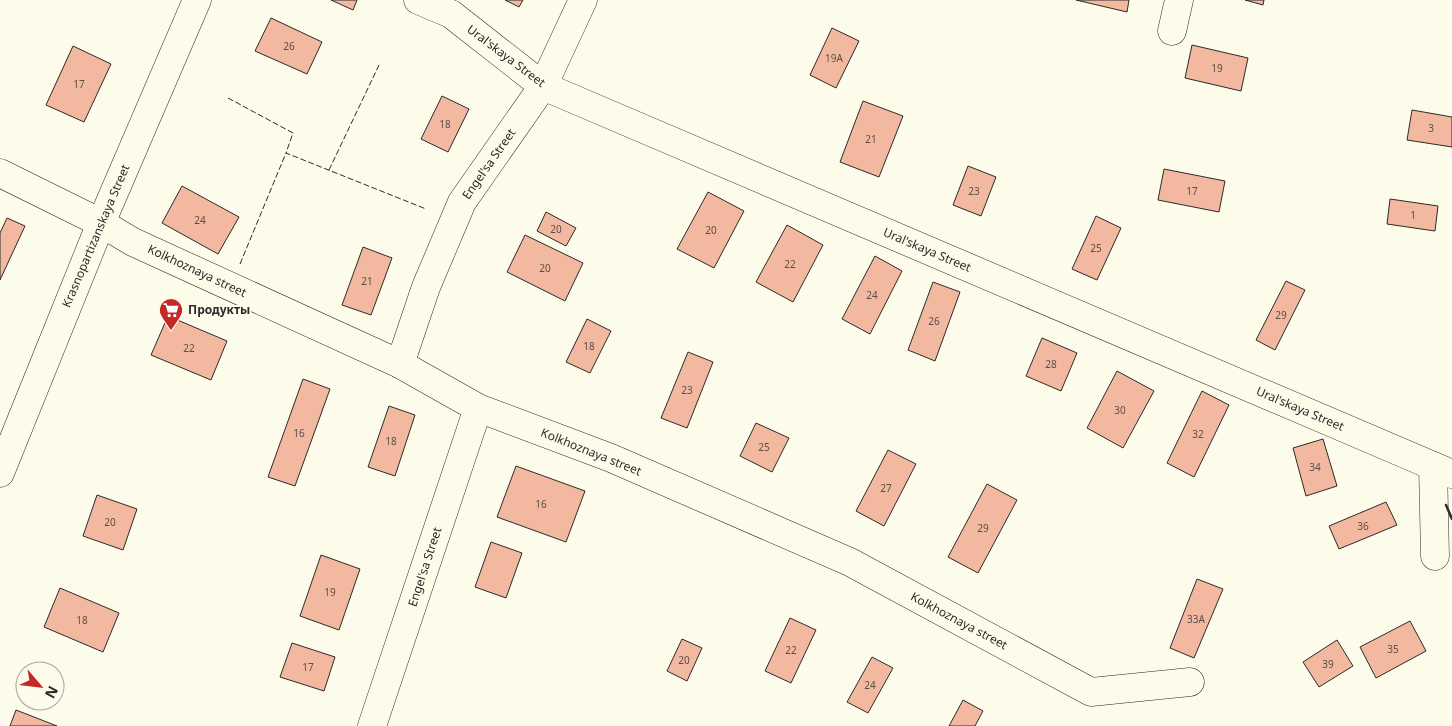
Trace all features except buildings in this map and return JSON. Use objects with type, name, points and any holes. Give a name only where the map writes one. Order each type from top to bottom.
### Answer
[{"type":"street","name":"Krasnopartizanskaya Street","points":[[0,473],[100,223],[197,0]]},
{"type":"street","name":"Ural'skaya Street","points":[[418,0],[452,14],[543,86],[1442,470]]},
{"type":"street","name":"Engel'sa Street","points":[[400,364],[426,287],[462,202],[543,86],[583,0]]},
{"type":"street","points":[[1172,31],[1179,0]]},
{"type":"street","name":"Kolkhoznaya street","points":[[0,173],[134,242],[400,364],[478,408],[611,458],[850,562],[1092,692],[1190,682]]},
{"type":"street","name":"Engel'sa Street","points":[[372,726],[478,408]]},
{"type":"street","points":[[1435,556],[1442,470]]},
{"type":"fence","points":[[329,170],[380,63]]},
{"type":"fence","points":[[228,98],[293,133],[286,153],[426,209]]},
{"type":"fence","points":[[240,264],[286,153]]},
{"type":"wall","points":[[1446,505],[1452,519]]},
{"type":"place","name":"Продукты","points":[[171,331]]}]
